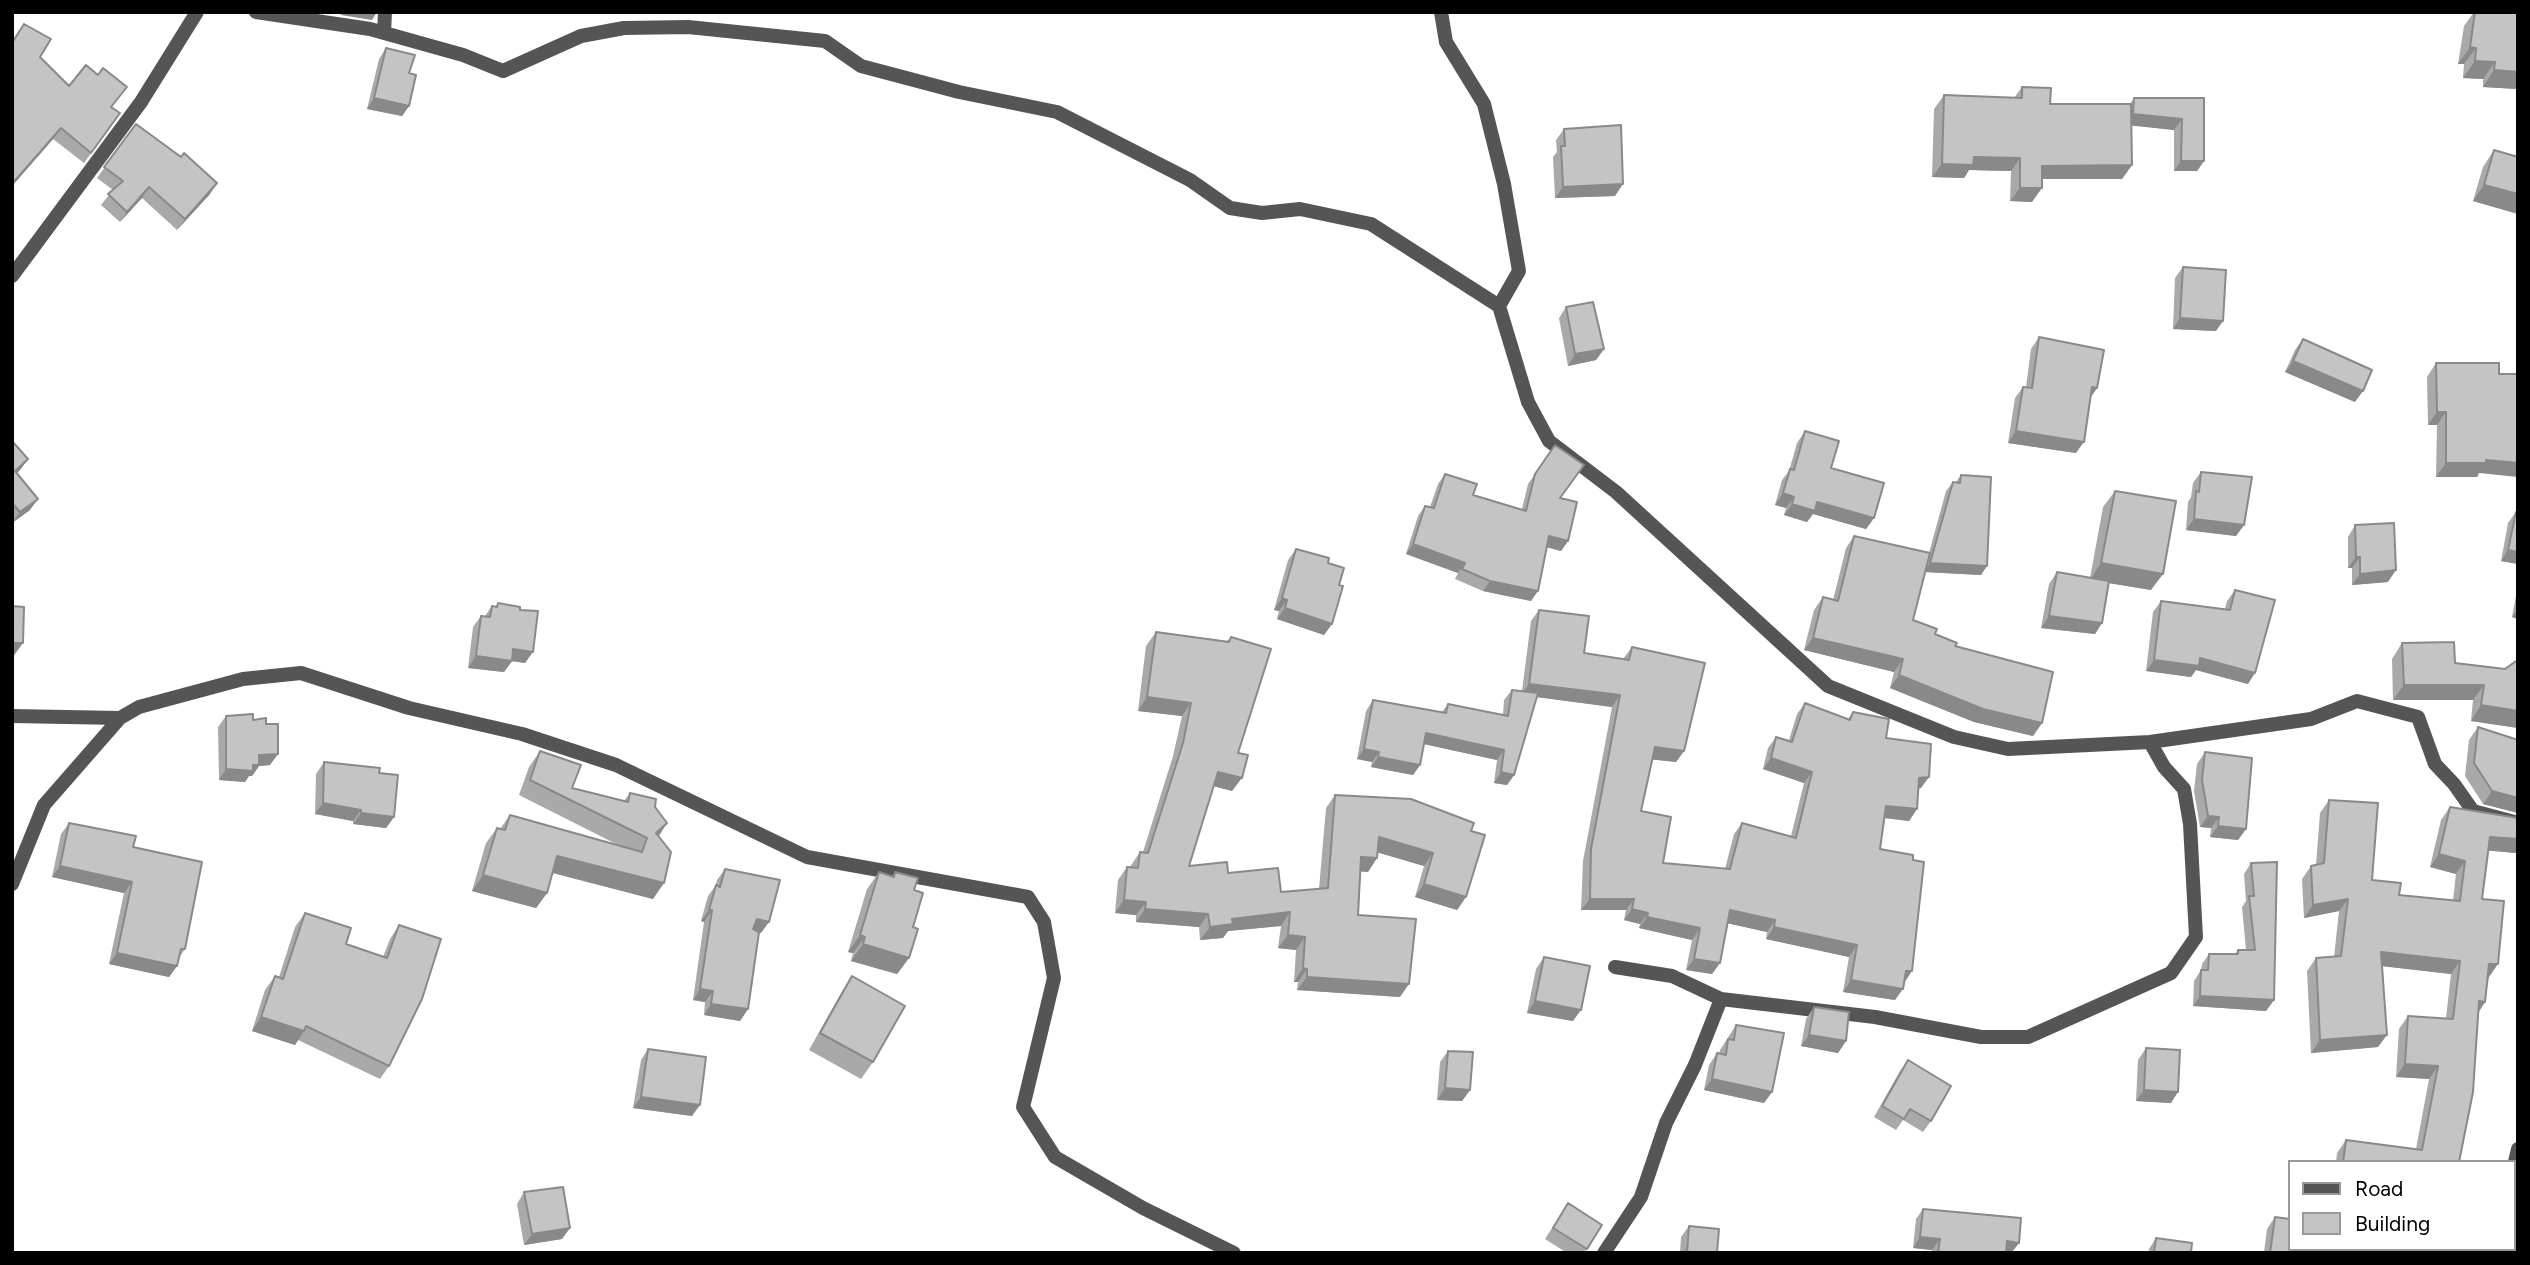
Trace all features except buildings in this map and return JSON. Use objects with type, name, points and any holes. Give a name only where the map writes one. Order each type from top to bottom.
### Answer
[{"type":"street","points":[[12,276],[141,102],[197,12]]},
{"type":"street","points":[[256,12],[384,33],[463,55],[503,71],[581,36],[624,28],[688,27],[825,41],[861,66],[959,92],[1057,112],[1190,180],[1230,208],[1262,213],[1300,209],[1371,224],[1499,306],[1528,402],[1549,441],[1616,492],[1828,686],[1954,737],[2008,749],[2150,742],[2311,719],[2357,701],[2418,717],[2435,764],[2454,784],[2473,811],[2518,823]]},
{"type":"street","points":[[384,33],[385,12]]},
{"type":"street","points":[[1441,12],[1446,42],[1484,104],[1504,184],[1519,271],[1499,306]]},
{"type":"street","points":[[12,884],[44,805],[120,718],[139,707],[243,679],[301,673],[410,708],[522,734],[617,765],[807,857],[1028,897],[1044,922],[1055,978],[1023,1107],[1055,1157],[1143,1208],[1234,1253]]},
{"type":"street","points":[[12,716],[120,718]]},
{"type":"street","points":[[1615,967],[1672,976],[1721,999],[1875,1017],[1981,1037],[2028,1037],[2171,973],[2196,937],[2190,824],[2184,789],[2164,767],[2150,742]]},
{"type":"street","points":[[1604,1253],[1641,1196],[1666,1124],[1695,1065],[1721,999]]}]
